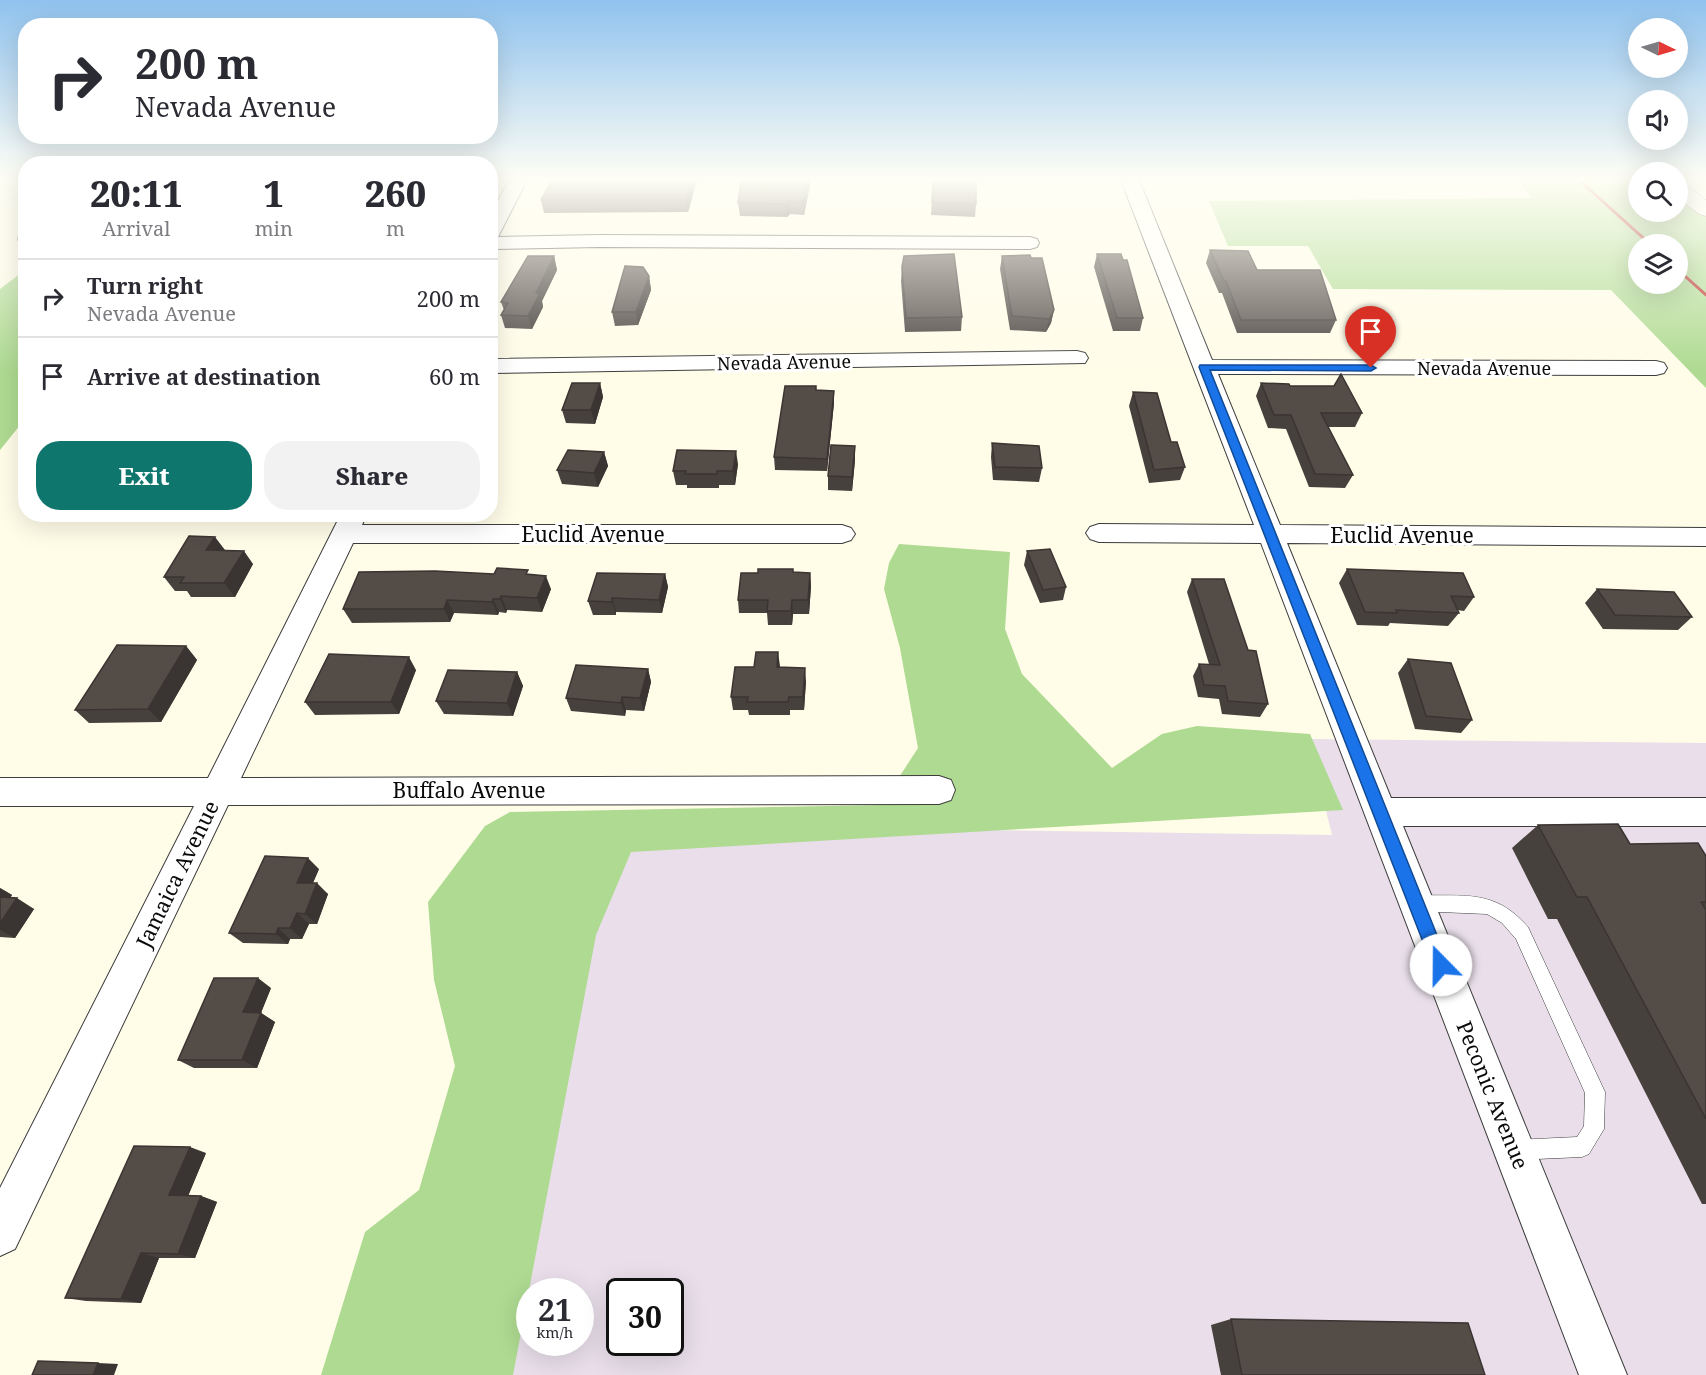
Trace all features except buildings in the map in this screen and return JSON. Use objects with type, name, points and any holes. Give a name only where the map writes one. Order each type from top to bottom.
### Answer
[{"type":"street","name":"Peconic Avenue","points":[[1155,244],[1604,1375]]},
{"type":"street","name":"Nevada Avenue","points":[[498,366],[1077,358]]},
{"type":"street","name":"Nevada Avenue","points":[[1204,367],[1656,369]]},
{"type":"street","name":"Euclid Avenue","points":[[349,524],[842,534]]},
{"type":"street","name":"Jamaica Avenue","points":[[0,1234],[349,524]]},
{"type":"street","name":"Euclid Avenue","points":[[1099,533],[1706,537]]},
{"type":"street","name":"Buffalo Avenue","points":[[0,792],[939,790]]},
{"type":"street","points":[[1380,812],[1706,812]]},
{"type":"lane","points":[[1416,903],[1489,906],[1508,917],[1522,933],[1595,1092],[1594,1129],[1582,1147],[1515,1150]]},
{"type":"shaded area","points":[[1308,739],[1706,743],[1706,1375],[448,1375],[568,824],[1332,835]]},
{"type":"green space","points":[[1227,244],[1628,244],[1628,294],[1688,294],[1688,244],[1706,244],[1706,388],[1611,290],[1333,289],[1308,246],[1228,246]]},
{"type":"green space","points":[[18,275],[18,428],[0,450],[0,289]]},
{"type":"green space","points":[[899,544],[1010,552],[1005,629],[1022,674],[1112,768],[1162,734],[1197,726],[1310,734],[1343,810],[631,852],[596,935],[531,1278],[516,1278],[517,1356],[513,1375],[321,1375],[365,1232],[419,1190],[455,1066],[434,980],[428,902],[485,826],[510,812],[881,805],[918,748],[900,648],[884,589],[889,563]]},
{"type":"railway","points":[[1688,279],[1706,295]]},
{"type":"route","points":[[1371,368],[1204,367],[1441,965]]}]
